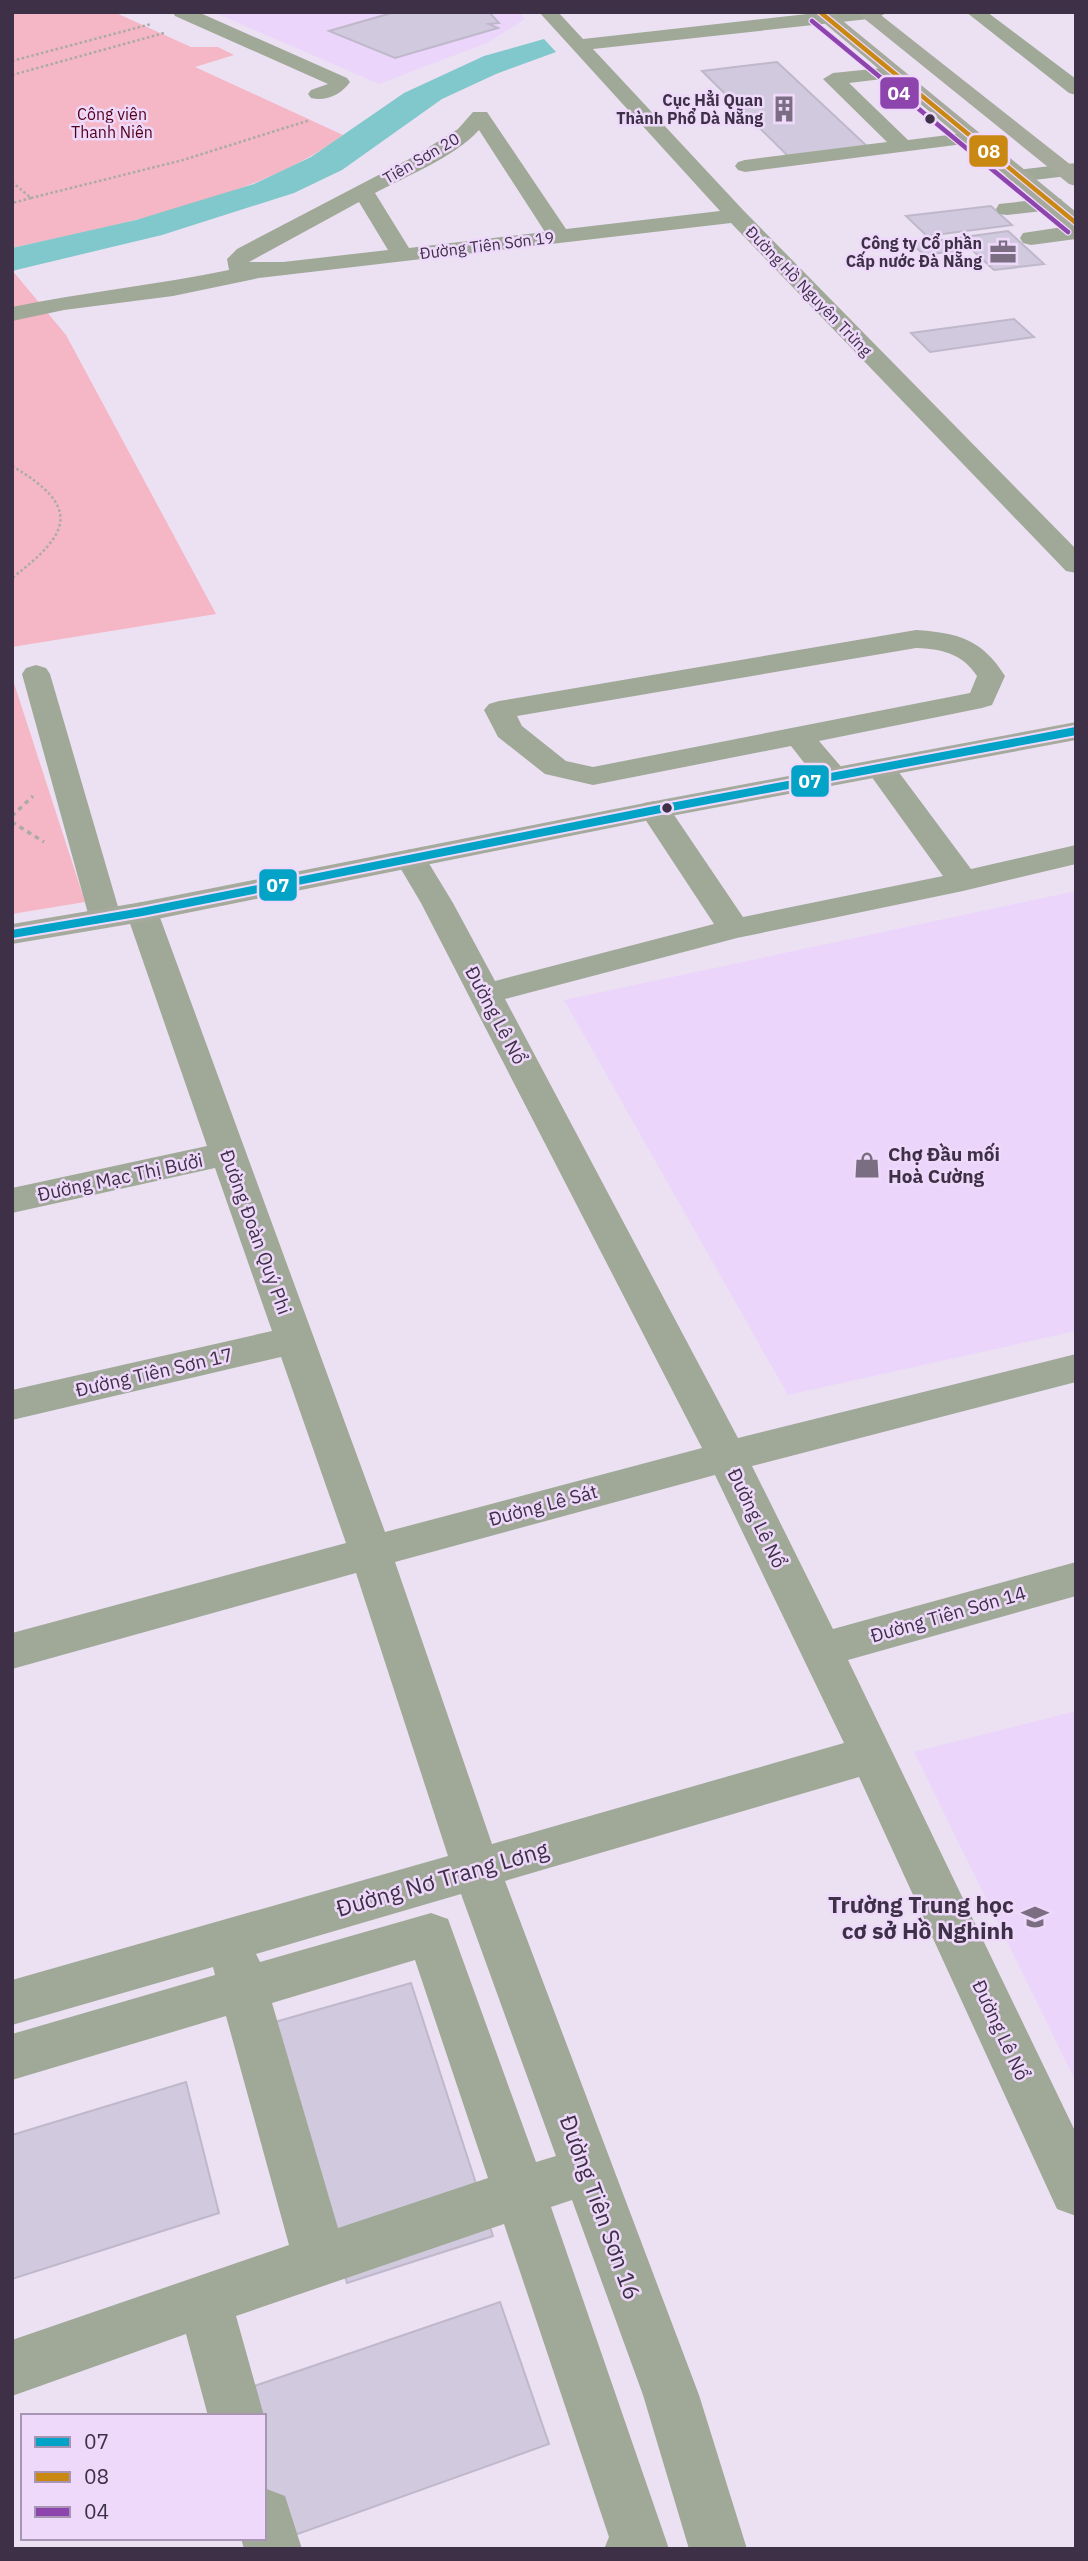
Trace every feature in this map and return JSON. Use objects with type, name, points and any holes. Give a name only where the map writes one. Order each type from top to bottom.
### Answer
[{"type":"main road","points":[[870,13],[1072,173]]},
{"type":"main road","points":[[822,15],[1076,223]]},
{"type":"main road","points":[[12,934],[142,912],[655,810],[1076,731]]},
{"type":"street","points":[[182,12],[340,82],[336,88],[318,94]]},
{"type":"street","name":"Đường Hồ Nguyên Trừng","points":[[548,12],[736,216],[1076,565]]},
{"type":"street","points":[[975,12],[1076,89]]},
{"type":"street","points":[[578,45],[674,26],[870,13]]},
{"type":"street","points":[[160,24],[206,37],[239,37]]},
{"type":"street","points":[[892,73],[833,79],[904,146]]},
{"type":"street","name":"Tiên Sơn 20","points":[[249,269],[238,259],[466,133],[480,116],[560,237]]},
{"type":"street","points":[[745,166],[972,138]]},
{"type":"street","points":[[1017,176],[1072,173]]},
{"type":"street","points":[[363,191],[402,255]]},
{"type":"street","points":[[1007,209],[1053,204]]},
{"type":"street","name":"Đường Tiên Sơn 19","points":[[12,314],[64,303],[173,289],[249,269],[402,255],[736,216]]},
{"type":"street","points":[[1031,238],[1076,232]]},
{"type":"street","points":[[916,639],[947,640],[982,659],[991,676],[982,699],[798,736],[593,776],[556,768],[509,731],[499,710],[916,639]]},
{"type":"street","points":[[36,674],[105,917]]},
{"type":"street","points":[[798,736],[834,776]]},
{"type":"street","points":[[881,769],[962,881]]},
{"type":"street","points":[[655,810],[734,929]]},
{"type":"street","points":[[485,994],[734,929],[1076,854]]},
{"type":"street","name":"Đường Lê Nổ","points":[[411,859],[485,994],[727,1456],[872,1754],[1076,2191]]},
{"type":"street","name":"Đường Đoàn Quý Phi","points":[[142,912],[370,1551],[476,1868]]},
{"type":"street","name":"Đường Mạc Thị Bưởi","points":[[12,1201],[228,1153]]},
{"type":"street","name":"Đường Tiên Sơn 17","points":[[12,1405],[295,1340]]},
{"type":"street","name":"Đường Lê Sát","points":[[12,1651],[370,1551],[727,1456],[1076,1368]]},
{"type":"street","name":"Đường Tiên Sơn 14","points":[[821,1650],[1076,1578]]},
{"type":"street","name":"Đường Nơ Trang Lơng","points":[[12,2003],[872,1754]]},
{"type":"street","name":"Đường Tiên Sơn 16","points":[[476,1868],[671,2395],[718,2549]]},
{"type":"street","points":[[12,2057],[431,1934],[641,2546],[634,2549]]},
{"type":"street","points":[[229,1940],[320,2260]]},
{"type":"street","points":[[67,1987],[80,2037]]},
{"type":"street","points":[[12,2368],[588,2170]]},
{"type":"street","points":[[204,2301],[235,2414]]},
{"type":"street","points":[[266,2524],[273,2549]]},
{"type":"path","points":[[12,61],[160,24]]},
{"type":"path","points":[[12,73],[160,24]]},
{"type":"path","points":[[12,203],[228,147],[312,120],[313,116],[306,113]]},
{"type":"path","points":[[12,182],[31,198]]},
{"type":"path","points":[[12,466],[31,475],[49,491],[62,509],[62,520],[55,540],[47,550],[12,578]]},
{"type":"shaded area","points":[[213,12],[519,12],[525,19],[487,43],[379,84]]},
{"type":"shaded area","points":[[544,39],[556,52],[496,74],[442,99],[342,170],[294,193],[162,235],[12,271],[12,248],[136,220],[254,184],[311,157],[404,93],[484,56]]},
{"type":"shaded area","name":"Chợ Đầu mối Hoà Cường","points":[[1076,891],[1076,1331],[788,1395],[564,1000]]},
{"type":"shaded area","name":"Trường Trung học cơ sở Hồ Nghinh","points":[[1076,1711],[1076,2082],[914,1752]]},
{"type":"green space","name":"Công viên Thanh Niên","points":[[12,12],[114,12],[191,47],[218,47],[234,55],[195,67],[343,135],[309,157],[228,193],[140,219],[12,248]]},
{"type":"green space","points":[[12,270],[66,335],[216,614],[12,647]]},
{"type":"green space","points":[[12,677],[85,902],[12,914]]},
{"type":"building","points":[[395,12],[489,12],[499,23],[489,24],[498,28],[395,58],[329,31]]},
{"type":"building","name":"Cục Hẳi Quan Thành Phổ Dà Nẵng","points":[[777,62],[869,148],[789,157],[702,71]]},
{"type":"building","points":[[991,206],[1012,225],[927,236],[906,216]]},
{"type":"building","name":"Công ty Cổ phần Cấp nước Đà Nẵng","points":[[1008,231],[1044,264],[994,270],[971,249],[924,255],[912,244]]},
{"type":"building","points":[[1014,319],[1034,337],[930,352],[911,333]]},
{"type":"building","points":[[411,1983],[493,2236],[347,2283],[275,2022]]},
{"type":"building","points":[[186,2082],[219,2213],[12,2279],[12,2135]]},
{"type":"building","points":[[500,2302],[549,2444],[264,2546],[266,2414],[230,2414],[225,2396]]},
{"type":"transit line","name":"08","points":[[820,12],[1076,223]]},
{"type":"transit line","name":"04","points":[[812,21],[1068,232]]},
{"type":"transit line","name":"07","points":[[12,934],[142,912],[655,810],[1076,731]]},
{"type":"place","name":"Cục Hẳi Quan Thành Phổ Dà Nẵng","points":[[784,109]]},
{"type":"place","name":"Công ty Cổ phần Cấp nước Đà Nẵng","points":[[1003,252]]},
{"type":"place","name":"Chợ Đầu mối Hoà Cường","points":[[867,1165]]},
{"type":"place","name":"Trường Trung học cơ sở Hồ Nghinh","points":[[1035,1917]]}]
